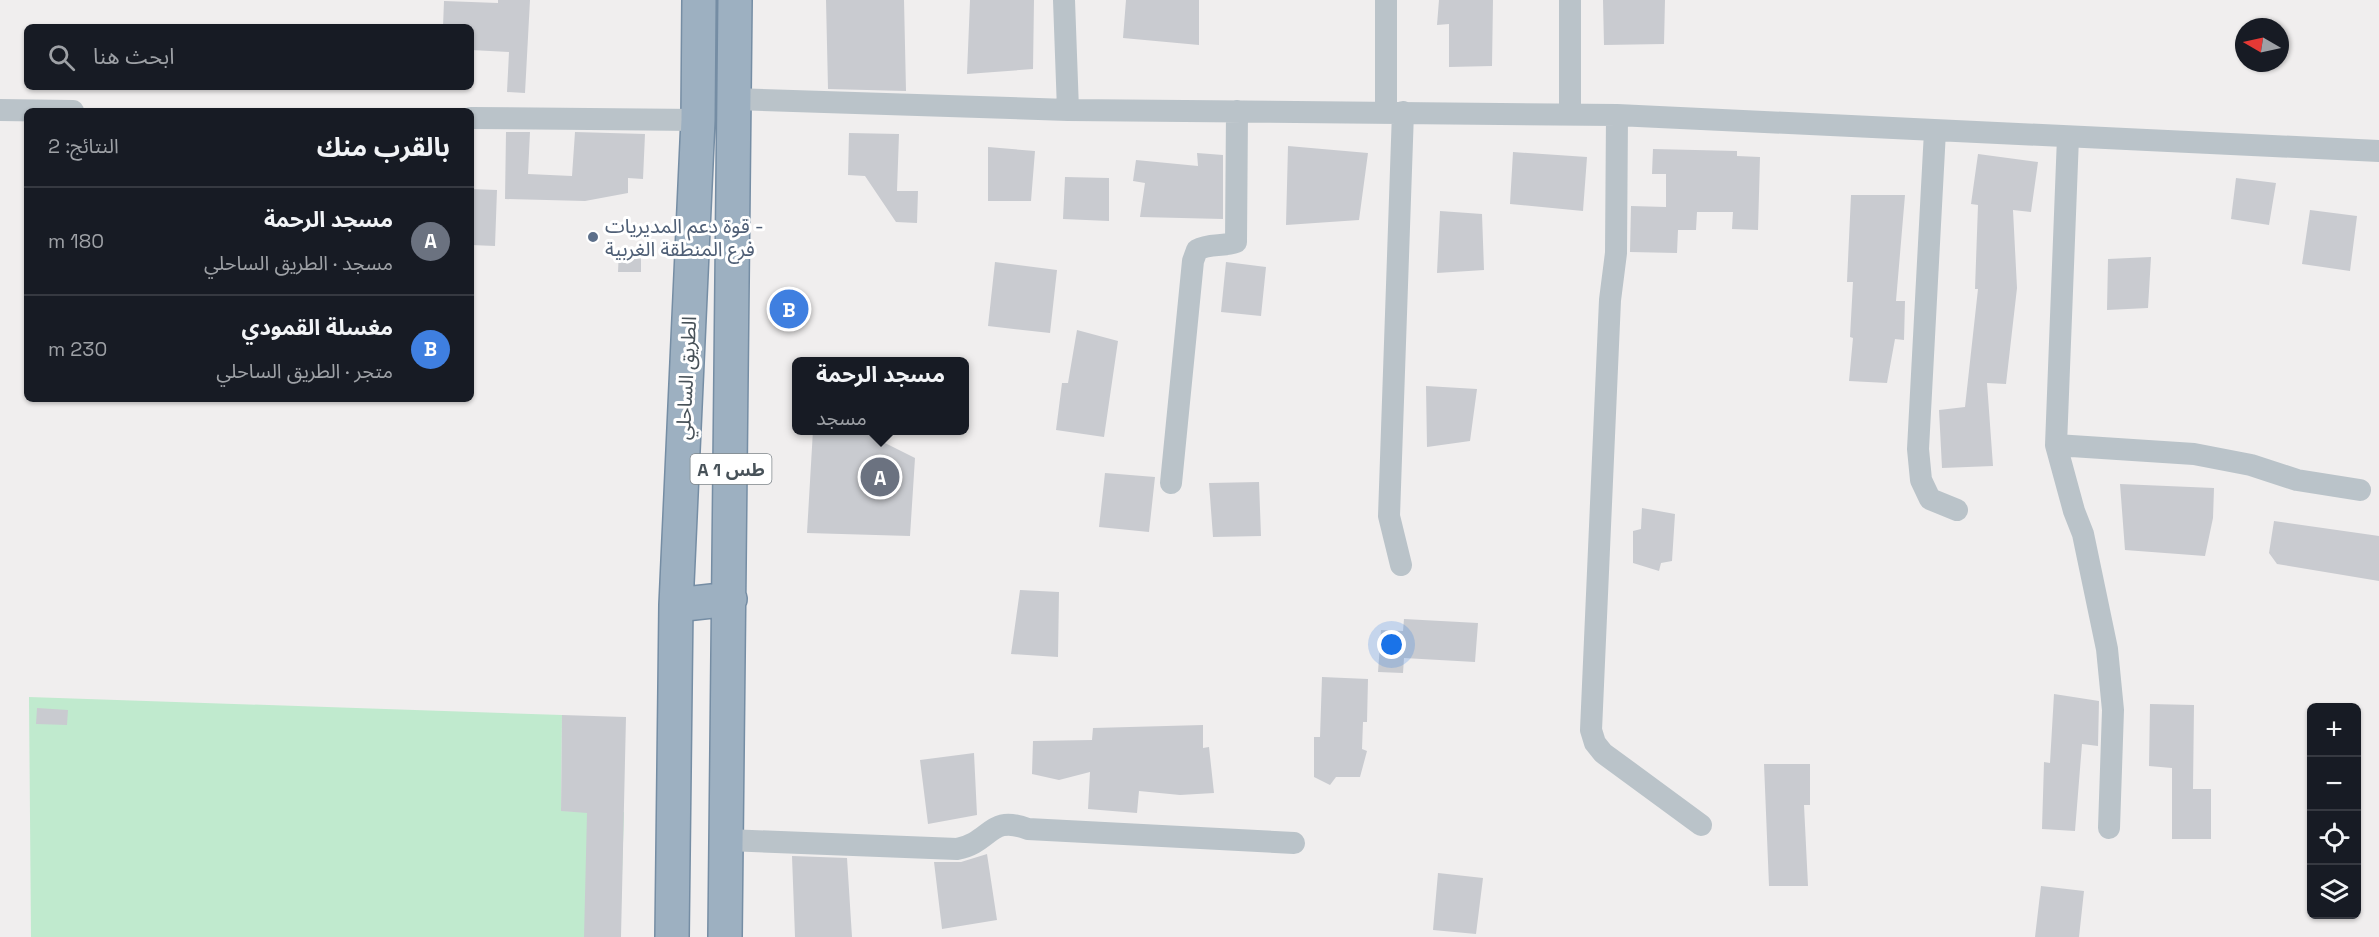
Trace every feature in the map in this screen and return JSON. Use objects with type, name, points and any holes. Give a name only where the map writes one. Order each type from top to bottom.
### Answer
[{"type":"highway","name":"الطريق الساحلي","points":[[672,937],[676,604],[698,120],[699,0]]},
{"type":"highway","name":"A 1 طس","points":[[725,937],[735,0]]},
{"type":"highway","points":[[676,604],[730,599]]},
{"type":"street","points":[[1064,0],[1068,110]]},
{"type":"street","points":[[1386,0],[1394,112],[1389,516],[1401,565]]},
{"type":"street","points":[[1570,0],[1570,114]]},
{"type":"street","points":[[734,99],[1068,110],[1617,115],[2379,151]]},
{"type":"street","points":[[0,110],[24,110]]},
{"type":"street","points":[[1171,483],[1193,261],[1197,250],[1205,245],[1225,246],[1236,242],[1237,111]]},
{"type":"street","points":[[1617,115],[1616,253],[1610,300],[1590,730],[1594,743],[1604,753],[1701,825]]},
{"type":"street","points":[[474,118],[698,120]]},
{"type":"street","points":[[1935,131],[1918,449],[1921,480],[1930,499],[1957,510]]},
{"type":"street","points":[[2068,137],[2056,445],[2073,511],[2083,534],[2107,649],[2113,710],[2109,828]]},
{"type":"street","points":[[2056,445],[2194,454],[2251,465],[2297,480],[2360,490]]},
{"type":"street","points":[[727,840],[957,849],[972,846],[1000,824],[1009,823],[1028,829],[1294,843]]},
{"type":"green space","points":[[29,697],[562,715],[561,811],[624,812],[620,937],[31,937]]},
{"type":"building","points":[[498,0],[530,0],[525,93],[507,92],[509,52],[474,50],[474,24],[443,24],[444,1],[498,3]]},
{"type":"building","points":[[826,0],[904,0],[906,91],[828,89]]},
{"type":"building","points":[[970,0],[1034,0],[1033,69],[967,74]]},
{"type":"building","points":[[1126,0],[1199,0],[1199,45],[1123,38]]},
{"type":"building","points":[[1439,0],[1493,0],[1492,66],[1449,67],[1449,24],[1437,25]]},
{"type":"building","points":[[1603,0],[1665,0],[1664,44],[1604,45]]},
{"type":"building","points":[[506,132],[530,132],[528,174],[572,176],[575,132],[645,134],[643,179],[628,178],[628,193],[585,201],[505,199]]},
{"type":"building","points":[[849,133],[899,134],[897,191],[918,191],[917,223],[896,222],[865,176],[848,175]]},
{"type":"building","points":[[1288,146],[1368,153],[1359,220],[1286,225]]},
{"type":"building","points":[[988,147],[1035,151],[1031,201],[988,201]]},
{"type":"building","points":[[1653,149],[1737,151],[1737,156],[1760,157],[1758,230],[1732,229],[1733,212],[1697,212],[1696,230],[1678,230],[1677,253],[1630,252],[1631,206],[1666,207],[1666,174],[1652,174]]},
{"type":"building","points":[[1513,152],[1587,157],[1583,211],[1510,204]]},
{"type":"building","points":[[1197,153],[1223,155],[1223,219],[1140,217],[1145,183],[1133,181],[1136,160],[1198,166]]},
{"type":"building","points":[[1978,154],[2038,162],[2031,212],[2013,210],[2017,288],[2006,384],[1987,383],[1993,466],[1942,468],[1939,410],[1965,407],[1978,289],[1975,289],[1978,205],[1971,204]]},
{"type":"building","points":[[1065,177],[1109,178],[1109,221],[1063,219]]},
{"type":"building","points":[[2236,178],[2276,183],[2269,225],[2231,219]]},
{"type":"building","points":[[474,189],[497,190],[495,246],[474,245]]},
{"type":"building","points":[[1851,195],[1905,195],[1896,301],[1905,301],[1904,340],[1895,339],[1887,383],[1849,381],[1853,338],[1850,337],[1853,282],[1847,282]]},
{"type":"building","points":[[2310,210],[2357,216],[2350,271],[2302,264]]},
{"type":"building","points":[[1440,211],[1482,214],[1484,270],[1437,273]]},
{"type":"building","points":[[619,250],[641,251],[641,272],[618,272]]},
{"type":"building","points":[[2151,257],[2148,308],[2107,310],[2108,259]]},
{"type":"building","points":[[995,262],[1057,270],[1050,333],[988,326]]},
{"type":"building","points":[[1226,262],[1266,267],[1261,316],[1221,312]]},
{"type":"building","points":[[1077,330],[1118,341],[1104,437],[1056,430],[1062,383],[1068,383]]},
{"type":"building","points":[[1426,386],[1477,389],[1470,441],[1427,447]]},
{"type":"building","points":[[813,435],[869,435],[915,458],[910,536],[807,533]]},
{"type":"building","points":[[1105,473],[1155,477],[1149,532],[1099,527]]},
{"type":"building","points":[[1259,482],[1261,536],[1213,537],[1209,483]]},
{"type":"building","points":[[2120,484],[2214,488],[2213,518],[2205,556],[2125,550]]},
{"type":"building","points":[[1642,508],[1675,514],[1672,561],[1661,563],[1659,571],[1633,563],[1633,531],[1641,529]]},
{"type":"building","points":[[2274,521],[2379,536],[2379,581],[2277,564],[2269,553]]},
{"type":"building","points":[[1020,590],[1059,592],[1058,657],[1011,654]]},
{"type":"building","points":[[1404,619],[1478,623],[1475,662],[1404,658],[1403,673],[1378,672],[1381,630],[1403,631]]},
{"type":"building","points":[[1322,677],[1368,679],[1367,722],[1363,722],[1362,749],[1367,751],[1360,777],[1336,777],[1330,785],[1314,777],[1314,737],[1320,737]]},
{"type":"building","points":[[2054,694],[2099,701],[2098,746],[2082,744],[2075,831],[2042,829],[2044,762],[2050,763]]},
{"type":"building","points":[[2150,704],[2194,705],[2193,789],[2211,789],[2211,839],[2172,839],[2172,768],[2149,766]]},
{"type":"building","points":[[37,708],[68,710],[67,725],[36,724]]},
{"type":"building","points":[[562,715],[626,717],[621,937],[584,937],[587,813],[561,811]]},
{"type":"building","points":[[1203,725],[1203,748],[1209,747],[1214,793],[1180,795],[1139,791],[1137,813],[1088,809],[1090,772],[1059,780],[1032,774],[1033,741],[1092,740],[1093,728]]},
{"type":"building","points":[[974,753],[977,815],[928,824],[920,760]]},
{"type":"building","points":[[1764,764],[1810,764],[1810,805],[1804,805],[1808,886],[1769,886]]},
{"type":"building","points":[[987,854],[997,920],[942,929],[934,862],[961,862]]},
{"type":"building","points":[[792,856],[847,858],[852,937],[795,937]]},
{"type":"building","points":[[1438,873],[1483,878],[1476,934],[1433,930]]},
{"type":"building","points":[[2041,886],[2084,891],[2079,937],[2035,937]]},
{"type":"place","name":"قوة دعم المديريات - فرع المنطقة الغربية","points":[[593,237]]},
{"type":"place","name":"مغسلة القمودي","points":[[789,309]]},
{"type":"place","name":"مسجد الرحمة","points":[[880,477]]}]
